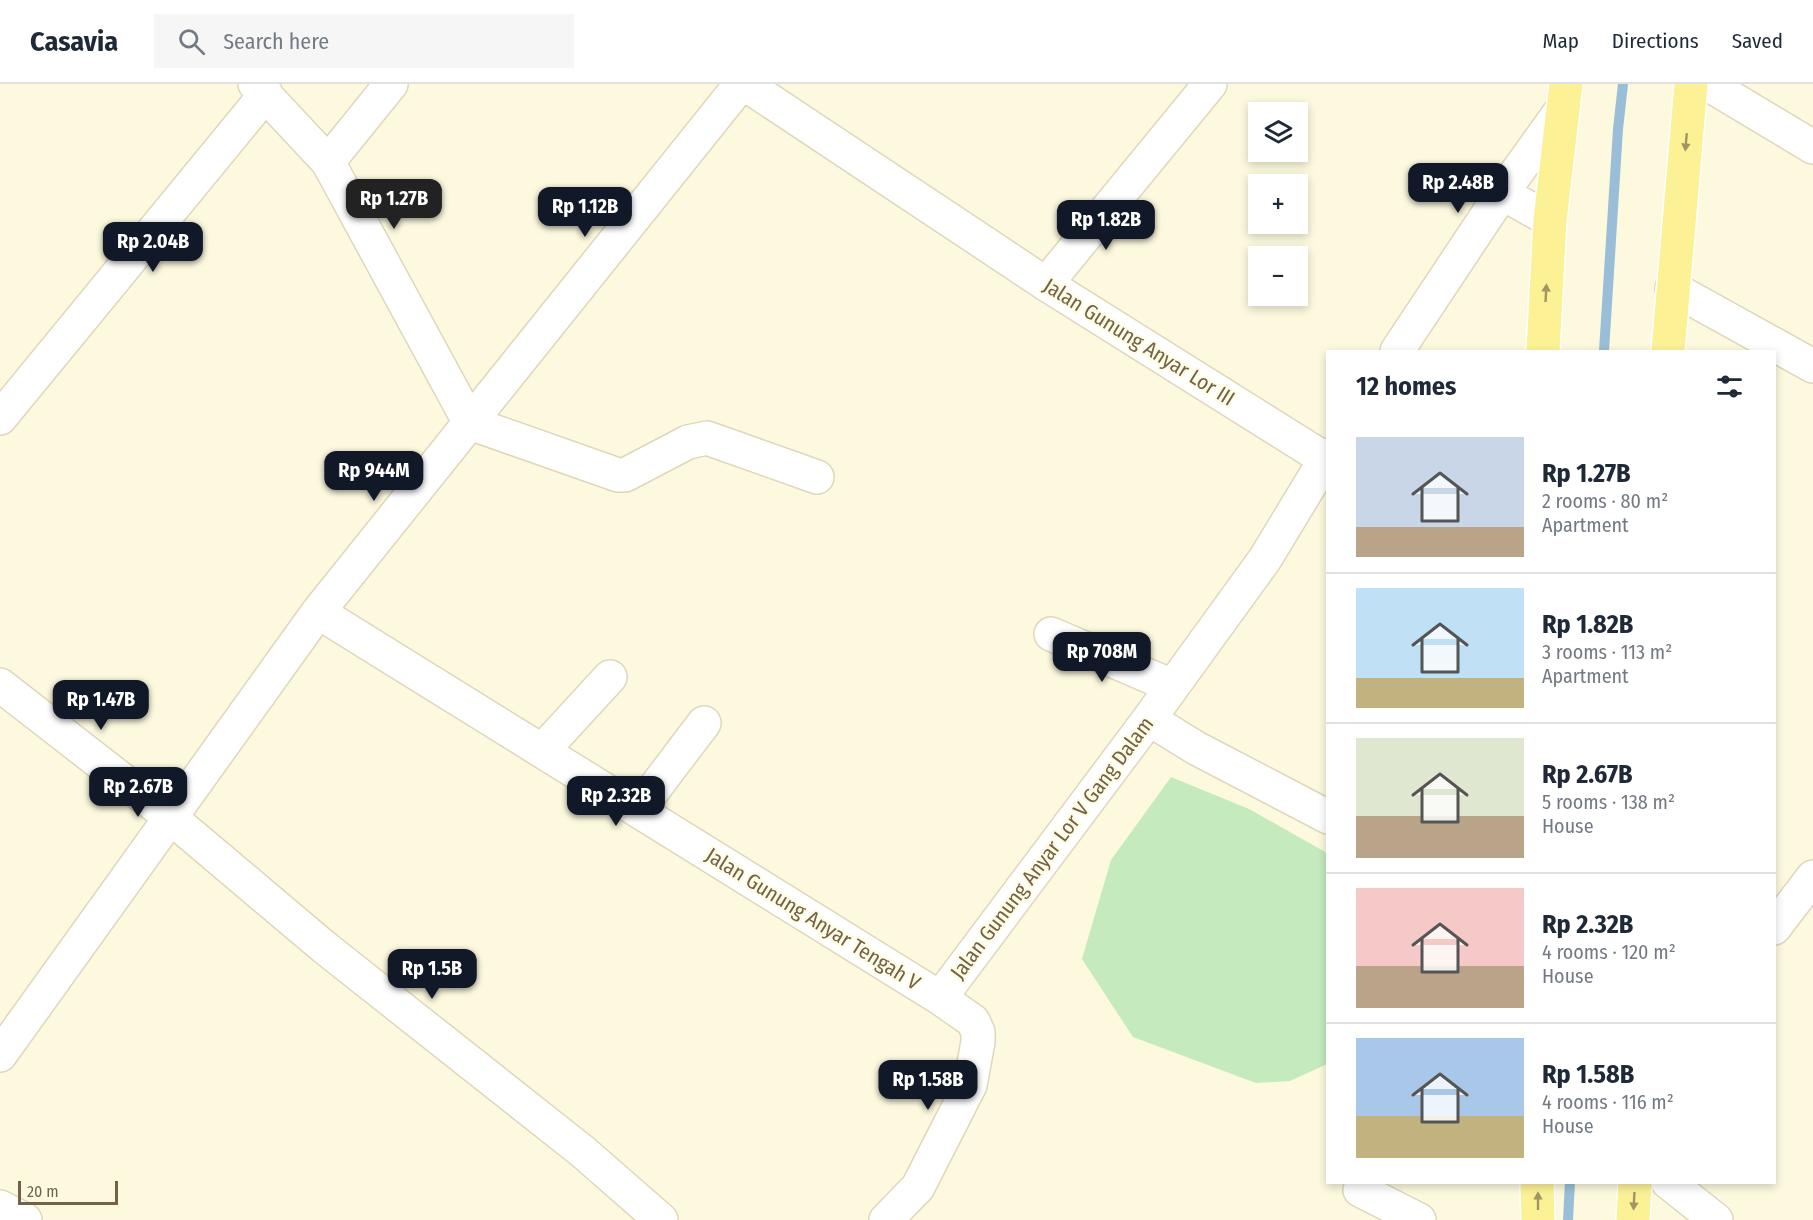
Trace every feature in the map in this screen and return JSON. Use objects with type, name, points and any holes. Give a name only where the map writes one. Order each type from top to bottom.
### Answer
[{"type":"main road","points":[[1668,350],[1691,84]]},
{"type":"main road","points":[[1543,350],[1550,220],[1565,96]]},
{"type":"main road","points":[[1538,1184],[1538,1220]]},
{"type":"main road","points":[[1633,1220],[1635,1184]]},
{"type":"street","points":[[328,162],[391,84]]},
{"type":"street","points":[[0,1055],[318,612],[743,84]]},
{"type":"street","name":"Jalan Gunung Anyar Lor III","points":[[743,84],[1046,284],[1326,457]]},
{"type":"street","points":[[1046,284],[1210,84]]},
{"type":"street","points":[[1708,84],[1813,147]]},
{"type":"street","points":[[0,418],[260,89],[328,162],[470,423],[618,475],[625,475],[688,442],[707,438],[817,477]]},
{"type":"street","points":[[1398,350],[1565,96]]},
{"type":"street","points":[[1502,193],[1550,220]]},
{"type":"street","points":[[1672,288],[1813,366]]},
{"type":"street","name":"Jalan Gunung Anyar Lor V Gang Dalam","points":[[940,998],[1149,719],[1265,559],[1326,457]]},
{"type":"street","name":"Jalan Gunung Anyar Tengah V","points":[[318,612],[940,998],[973,1021],[978,1032],[978,1042],[970,1085],[918,1187],[886,1220]]},
{"type":"street","points":[[1051,634],[1172,686]]},
{"type":"street","points":[[542,751],[610,677]]},
{"type":"street","points":[[0,685],[171,817],[324,947],[582,1151],[661,1220]]},
{"type":"street","points":[[1149,719],[1196,748],[1326,816]]},
{"type":"street","points":[[638,810],[704,723]]},
{"type":"street","points":[[1776,925],[1813,876]]},
{"type":"street","points":[[1671,1184],[1716,1220]]},
{"type":"street","points":[[1360,1190],[1419,1220]]},
{"type":"street","points":[[0,1207],[24,1220]]},
{"type":"green space","points":[[1171,777],[1249,809],[1326,852],[1326,1064],[1290,1081],[1256,1083],[1133,1037],[1082,959],[1111,860]]},
{"type":"waterway","points":[[1604,350],[1623,84]]},
{"type":"waterway","points":[[1568,1220],[1570,1184]]}]
